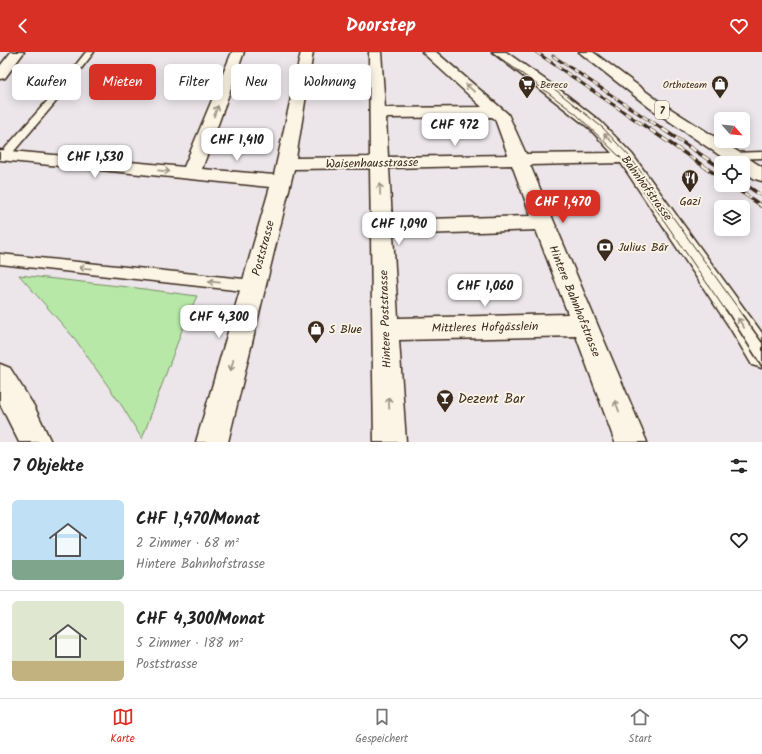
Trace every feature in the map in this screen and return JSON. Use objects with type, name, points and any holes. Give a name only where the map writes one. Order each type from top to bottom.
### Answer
[{"type":"street","points":[[0,75],[18,52]]},
{"type":"street","points":[[191,173],[238,52]]},
{"type":"street","name":"Poststrasse","points":[[212,442],[286,164],[307,52]]},
{"type":"street","name":"Hintere Poststrasse","points":[[375,52],[390,442]]},
{"type":"street","name":"Hintere Bahnhofstrasse","points":[[428,52],[502,117],[631,442]]},
{"type":"street","name":"Bahnhofstrasse","points":[[498,52],[559,96],[595,125],[626,158],[718,288],[762,356]]},
{"type":"street","name":"7","points":[[585,52],[655,105],[732,156]]},
{"type":"street","points":[[377,113],[497,112]]},
{"type":"street","points":[[3,155],[281,182]]},
{"type":"street","name":"Waisenhausstrasse","points":[[286,164],[626,158]]},
{"type":"street","name":"7","points":[[750,168],[762,175]]},
{"type":"street","points":[[382,228],[544,223]]},
{"type":"street","name":"Mittleres Hofgässlein","points":[[386,329],[585,324]]},
{"type":"street","points":[[0,377],[23,416],[34,442]]},
{"type":"lane","points":[[3,155],[51,102],[90,52]]},
{"type":"lane","points":[[750,158],[762,155]]},
{"type":"lane","points":[[0,259],[253,286]]},
{"type":"green space","points":[[19,275],[197,296],[185,322],[142,439],[122,406],[75,339]]},
{"type":"tram line","points":[[492,52],[576,114],[621,158],[726,311]]},
{"type":"tram line","points":[[552,87],[603,128],[630,157],[740,311]]},
{"type":"tram line","points":[[726,310],[762,367]]},
{"type":"tram line","points":[[739,310],[762,342]]},
{"type":"railway","points":[[536,52],[637,121]]},
{"type":"railway","points":[[553,56],[650,121]]},
{"type":"railway","points":[[636,120],[714,173]]},
{"type":"railway","points":[[649,120],[714,163]]},
{"type":"railway","points":[[750,188],[762,196]]},
{"type":"railway","points":[[741,192],[762,206],[760,205]]},
{"type":"place","name":"Bereco","points":[[527,99]]},
{"type":"place","name":"Orthoteam","points":[[720,99]]},
{"type":"place","name":"Gazi","points":[[690,193]]},
{"type":"place","name":"Julius Bär","points":[[605,262]]},
{"type":"place","name":"S Blue","points":[[316,344]]},
{"type":"place","name":"Dezent Bar","points":[[445,413]]}]
